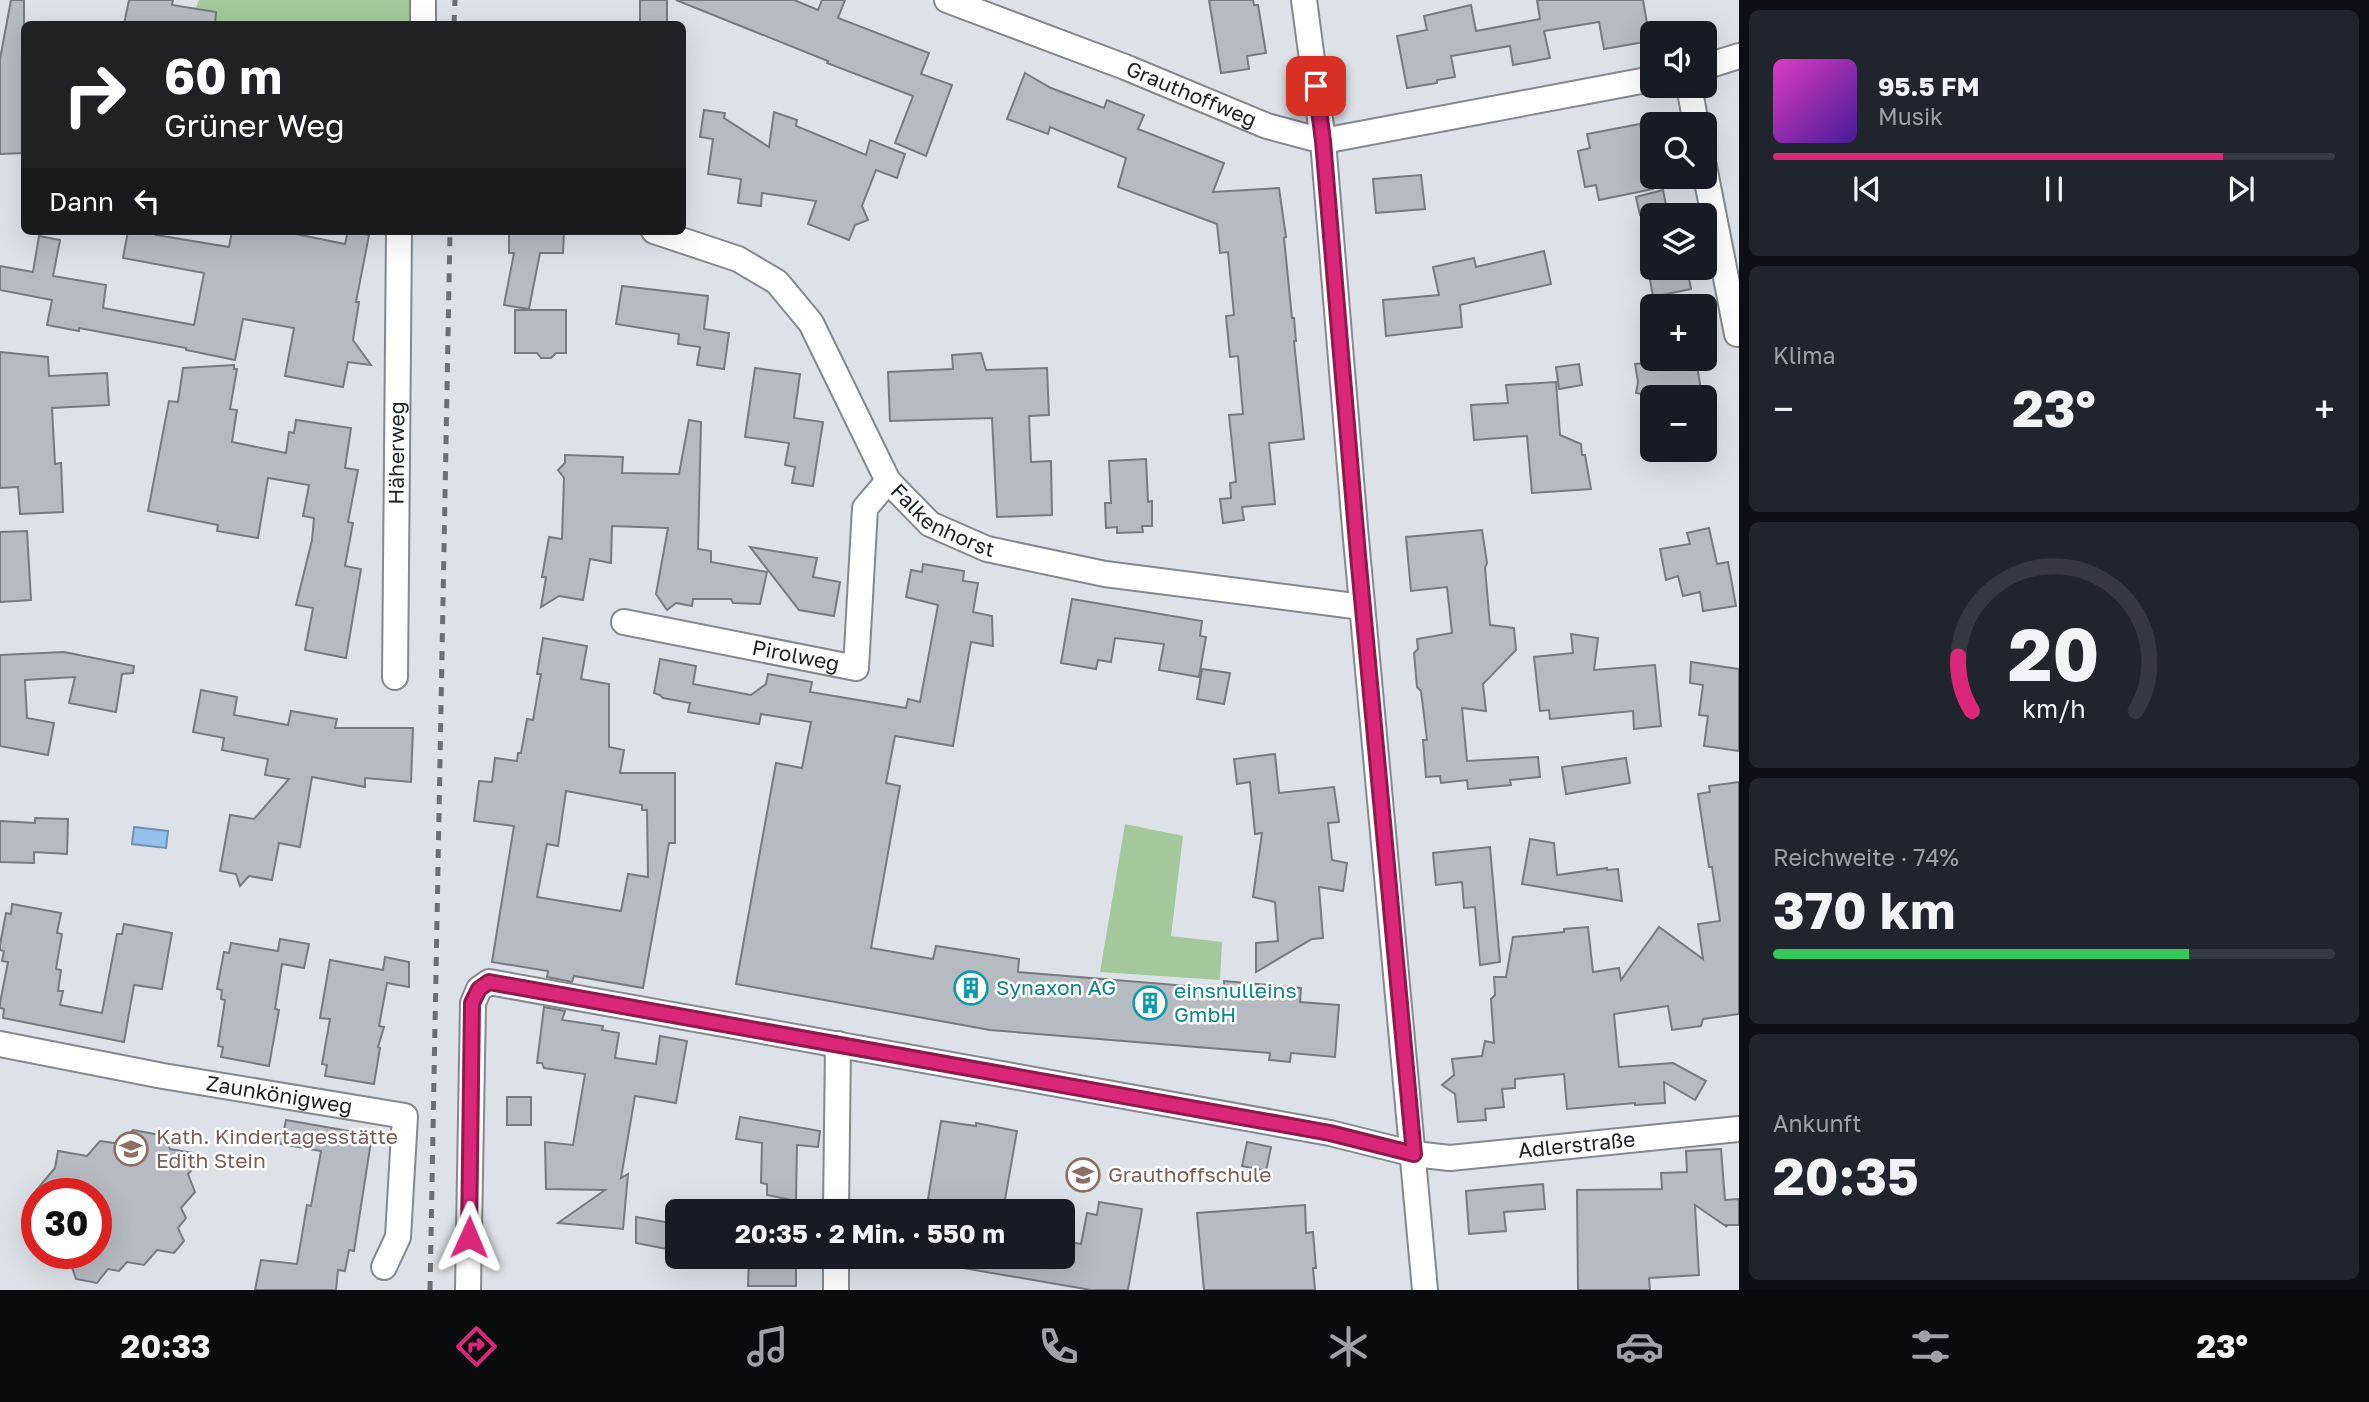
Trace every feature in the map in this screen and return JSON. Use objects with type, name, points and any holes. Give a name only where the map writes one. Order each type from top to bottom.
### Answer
[{"type":"street","points":[[423,21],[424,0]]},
{"type":"street","name":"Grauthoffweg","points":[[947,0],[1125,67],[1267,126],[1323,141],[1640,81]]},
{"type":"street","points":[[1304,0],[1323,141],[1425,1290]]},
{"type":"street","points":[[1717,63],[1739,56]]},
{"type":"street","points":[[1709,189],[1737,334]]},
{"type":"street","name":"Häherweg","points":[[394,677],[399,235]]},
{"type":"street","name":"Falkenhorst","points":[[666,235],[738,259],[776,282],[811,323],[888,481],[930,524],[987,549],[1105,574],[1363,607]]},
{"type":"street","name":"Pirolweg","points":[[624,622],[856,668],[866,508],[888,481]]},
{"type":"street","name":"Adlerstraße","points":[[468,1290],[472,1003],[479,989],[489,982],[1330,1133],[1414,1154],[1450,1158],[1739,1129]]},
{"type":"street","name":"Zaunkönigweg","points":[[0,1044],[163,1076],[405,1116],[398,1237],[384,1267]]},
{"type":"street","points":[[836,1199],[838,1044]]},
{"type":"street","points":[[835,1290],[836,1269]]},
{"type":"green space","points":[[199,0],[414,0],[413,21],[190,21]]},
{"type":"green space","points":[[1125,824],[1183,836],[1171,936],[1222,942],[1220,980],[1100,972]]},
{"type":"water","points":[[134,827],[168,831],[166,848],[132,844]]},
{"type":"building","points":[[11,0],[24,0],[24,21],[21,21],[21,153],[0,154],[0,59]]},
{"type":"building","points":[[129,0],[173,0],[172,5],[216,12],[215,21],[125,21]]},
{"type":"building","points":[[640,0],[667,0],[667,21],[640,21]]},
{"type":"building","points":[[676,0],[794,0],[818,10],[822,0],[845,0],[838,18],[929,53],[921,74],[952,85],[926,156],[895,143],[913,96]]},
{"type":"building","points":[[1209,0],[1253,0],[1254,5],[1258,5],[1266,53],[1247,56],[1249,69],[1221,73]]},
{"type":"building","points":[[1537,0],[1643,0],[1647,21],[1640,21],[1640,43],[1604,49],[1599,22],[1544,31],[1550,58],[1513,65],[1510,46],[1451,56],[1455,77],[1407,88],[1397,36],[1427,30],[1424,16],[1471,5],[1476,31],[1540,19]]},
{"type":"building","points":[[1025,73],[1051,88],[1104,108],[1107,100],[1144,115],[1138,129],[1224,163],[1213,192],[1279,188],[1286,237],[1304,439],[1269,443],[1275,504],[1242,507],[1244,520],[1223,523],[1220,499],[1231,498],[1230,483],[1236,482],[1229,415],[1243,414],[1238,356],[1230,357],[1226,316],[1234,315],[1228,252],[1220,253],[1217,224],[1118,187],[1126,158],[1050,127],[1048,134],[1007,119]]},
{"type":"building","points":[[704,110],[725,113],[724,118],[769,147],[774,112],[797,120],[796,126],[866,155],[870,140],[905,154],[897,178],[876,170],[862,206],[868,220],[855,225],[849,240],[808,224],[816,201],[762,193],[761,206],[738,203],[741,179],[708,174],[713,139],[700,137]]},
{"type":"building","points":[[1640,124],[1640,189],[1653,189],[1599,200],[1596,185],[1585,187],[1578,151],[1590,148],[1587,134]]},
{"type":"building","points":[[1421,175],[1425,209],[1376,213],[1373,179]]},
{"type":"building","points":[[1663,190],[1666,203],[1640,203],[1640,215],[1636,197]]},
{"type":"building","points":[[127,235],[156,235],[229,247],[231,235],[301,235],[345,244],[347,235],[369,235],[356,302],[359,302],[353,340],[371,365],[348,362],[343,387],[285,376],[294,328],[243,319],[235,360],[79,328],[79,331],[47,325],[52,300],[0,290],[0,266],[33,272],[39,236],[60,240],[53,276],[106,285],[103,308],[194,325],[204,273],[123,258]]},
{"type":"building","points":[[509,235],[564,235],[563,253],[540,253],[529,309],[504,305],[514,253],[509,253]]},
{"type":"building","points":[[1544,251],[1551,284],[1460,305],[1462,327],[1386,336],[1383,300],[1439,295],[1433,267],[1474,258],[1476,267]]},
{"type":"building","points":[[1650,280],[1689,280],[1691,289],[1652,294]]},
{"type":"building","points":[[622,286],[708,296],[704,329],[729,333],[724,369],[697,365],[700,347],[678,344],[679,334],[616,324]]},
{"type":"building","points":[[515,310],[566,310],[566,353],[541,358],[537,353],[515,353]]},
{"type":"building","points":[[0,352],[48,357],[49,376],[107,373],[109,405],[52,408],[55,464],[61,463],[63,512],[20,514],[18,487],[0,488]]},
{"type":"building","points":[[981,353],[986,370],[1047,368],[1049,415],[1029,416],[1031,462],[1051,461],[1052,515],[997,517],[992,418],[890,421],[888,372],[953,369],[952,355]]},
{"type":"building","points":[[1579,364],[1582,385],[1559,389],[1556,367]]},
{"type":"building","points":[[1635,364],[1640,364],[1640,371],[1698,371],[1700,385],[1640,385],[1640,394],[1636,393],[1638,382]]},
{"type":"building","points":[[234,365],[234,369],[237,369],[230,409],[237,410],[232,442],[286,453],[289,432],[294,433],[296,420],[351,428],[345,468],[358,470],[348,522],[353,523],[345,566],[361,569],[346,658],[305,650],[313,608],[296,605],[312,540],[314,518],[303,516],[309,485],[268,478],[258,538],[217,531],[218,525],[148,511],[169,401],[178,402],[183,368]]},
{"type":"building","points":[[755,368],[800,374],[794,418],[823,422],[813,486],[792,483],[795,467],[785,465],[789,443],[745,437]]},
{"type":"building","points":[[1556,382],[1560,435],[1581,444],[1591,489],[1532,493],[1527,436],[1474,440],[1471,405],[1508,403],[1506,385]]},
{"type":"building","points":[[689,420],[701,422],[698,549],[711,551],[711,562],[767,572],[760,604],[733,603],[731,599],[693,599],[692,606],[676,603],[667,610],[656,594],[668,528],[612,526],[611,563],[590,559],[583,600],[559,596],[541,607],[546,577],[542,577],[549,537],[562,539],[564,478],[558,470],[565,463],[565,455],[623,457],[622,473],[679,474]]},
{"type":"building","points":[[1146,459],[1148,502],[1152,501],[1152,526],[1142,526],[1143,532],[1117,533],[1117,527],[1106,528],[1105,503],[1111,503],[1109,461]]},
{"type":"building","points":[[1709,528],[1717,564],[1728,562],[1736,606],[1703,611],[1700,592],[1683,596],[1678,576],[1666,580],[1660,549],[1690,544],[1687,533]]},
{"type":"building","points":[[1482,530],[1487,563],[1485,568],[1490,625],[1514,628],[1516,650],[1483,684],[1486,711],[1462,708],[1467,761],[1538,757],[1540,777],[1510,780],[1511,785],[1468,789],[1467,780],[1441,783],[1440,776],[1426,777],[1423,740],[1427,740],[1414,653],[1418,649],[1417,639],[1452,633],[1447,587],[1411,591],[1406,537]]},
{"type":"building","points":[[27,531],[31,600],[0,602],[0,532]]},
{"type":"building","points":[[750,547],[817,558],[813,577],[840,582],[834,616],[799,610]]},
{"type":"building","points":[[923,564],[964,571],[963,581],[978,583],[973,612],[992,616],[993,646],[971,642],[953,746],[895,736],[886,783],[900,786],[871,948],[933,959],[936,946],[1019,959],[1018,972],[1224,989],[1224,981],[1301,988],[1300,1002],[1339,1005],[1335,1057],[1291,1053],[1290,1062],[1269,1060],[1270,1053],[990,1030],[736,984],[776,763],[802,768],[811,722],[761,714],[759,724],[688,712],[690,703],[663,698],[654,693],[660,659],[696,666],[693,684],[751,695],[766,684],[768,674],[812,682],[810,692],[906,708],[908,699],[920,702],[938,605],[906,597],[911,570],[922,572]]},
{"type":"building","points":[[1072,599],[1202,621],[1200,636],[1206,637],[1199,677],[1159,670],[1164,644],[1115,638],[1111,662],[1098,660],[1096,669],[1061,663]]},
{"type":"building","points":[[1571,634],[1598,638],[1594,670],[1655,665],[1661,726],[1634,729],[1633,711],[1550,719],[1549,710],[1540,711],[1534,657],[1573,653]]},
{"type":"building","points":[[543,638],[587,646],[581,679],[609,684],[609,747],[624,750],[620,773],[675,773],[675,843],[669,843],[643,988],[574,976],[572,982],[547,977],[548,971],[492,962],[514,826],[474,821],[479,781],[492,782],[495,758],[517,761],[527,719],[533,720],[541,674],[537,674]],"holes":[[[566,791],[642,805],[642,810],[647,810],[648,877],[628,874],[621,911],[537,897],[547,844],[558,846]]]},
{"type":"building","points":[[64,652],[134,666],[133,673],[122,674],[116,712],[69,703],[75,677],[25,680],[27,718],[54,723],[48,755],[0,746],[0,655]]},
{"type":"building","points":[[1691,662],[1739,669],[1739,751],[1704,746],[1708,716],[1699,715],[1703,685],[1690,683]]},
{"type":"building","points":[[1202,669],[1230,673],[1224,704],[1197,699]]},
{"type":"building","points":[[201,690],[237,697],[234,715],[288,725],[291,711],[337,719],[335,728],[413,728],[411,782],[365,778],[365,787],[312,777],[300,847],[279,843],[272,880],[249,876],[240,886],[236,874],[220,871],[230,815],[254,819],[289,779],[265,775],[268,759],[222,750],[224,738],[193,732]]},
{"type":"building","points":[[1275,754],[1279,793],[1334,787],[1339,822],[1328,823],[1332,860],[1347,863],[1343,891],[1319,887],[1323,938],[1312,939],[1256,972],[1256,943],[1278,941],[1275,902],[1253,897],[1262,833],[1255,834],[1250,782],[1237,784],[1234,759]]},
{"type":"building","points":[[1626,758],[1630,783],[1566,794],[1562,767]]},
{"type":"building","points":[[1739,782],[1739,1014],[1703,1019],[1701,1026],[1672,1030],[1668,1006],[1614,1014],[1619,1067],[1673,1063],[1706,1081],[1695,1100],[1664,1082],[1665,1103],[1567,1109],[1564,1074],[1515,1079],[1515,1088],[1502,1089],[1504,1107],[1485,1109],[1486,1120],[1458,1122],[1455,1094],[1442,1085],[1454,1075],[1452,1059],[1482,1056],[1485,1041],[1494,1043],[1491,999],[1495,995],[1494,977],[1506,977],[1513,937],[1588,927],[1593,972],[1619,968],[1621,980],[1659,927],[1703,959],[1698,924],[1720,921],[1698,794],[1710,792],[1709,786]]},
{"type":"building","points":[[35,818],[68,819],[67,854],[34,852],[34,863],[0,862],[0,821],[35,823]]},
{"type":"building","points":[[1530,839],[1554,843],[1557,875],[1618,869],[1622,901],[1522,884]]},
{"type":"building","points":[[1490,847],[1500,962],[1480,965],[1475,907],[1464,908],[1462,882],[1436,885],[1433,853]]},
{"type":"building","points":[[12,904],[61,913],[57,933],[62,934],[56,969],[61,970],[58,991],[63,991],[60,1005],[102,1013],[117,934],[122,934],[124,924],[172,933],[162,989],[134,985],[124,1042],[3,1018],[4,1009],[0,1008],[0,1003],[8,962],[2,961],[4,951],[0,950],[0,945],[6,913],[11,914]]},
{"type":"building","points":[[280,939],[309,944],[304,968],[282,964],[275,1009],[279,1010],[269,1066],[221,1057],[223,1047],[218,1046],[225,1000],[221,999],[222,990],[217,989],[224,952],[229,953],[231,943],[278,951]]},
{"type":"building","points":[[385,957],[409,962],[409,987],[387,983],[379,1026],[384,1027],[378,1047],[374,1084],[325,1076],[327,1065],[322,1064],[330,1019],[320,1018],[330,960],[383,970]]},
{"type":"building","points":[[544,1007],[565,1011],[562,1020],[603,1026],[602,1030],[619,1033],[615,1058],[656,1064],[660,1036],[687,1041],[676,1103],[635,1096],[621,1178],[628,1174],[623,1229],[558,1223],[605,1190],[546,1189],[545,1142],[573,1145],[585,1074],[544,1068],[542,1063],[537,1063]]},
{"type":"building","points":[[507,1097],[531,1097],[531,1125],[507,1125]]},
{"type":"building","points":[[740,1117],[820,1131],[818,1147],[797,1145],[796,1199],[767,1195],[767,1184],[761,1183],[762,1143],[736,1139]]},
{"type":"building","points":[[286,1120],[372,1135],[354,1251],[349,1250],[345,1271],[338,1270],[336,1290],[255,1290],[261,1260],[297,1264],[307,1205],[311,1206],[321,1151],[281,1144]]},
{"type":"building","points":[[941,1121],[976,1126],[976,1123],[1017,1131],[1005,1199],[928,1199]]},
{"type":"building","points":[[133,1130],[165,1136],[170,1149],[192,1153],[196,1165],[188,1174],[195,1192],[181,1208],[186,1218],[178,1228],[184,1241],[174,1253],[157,1250],[144,1265],[127,1262],[119,1271],[108,1269],[112,1269],[112,1178],[47,1178],[55,1168],[58,1151],[87,1156],[100,1141],[121,1144]]},
{"type":"building","points":[[1247,1142],[1271,1147],[1266,1171],[1242,1166]]},
{"type":"building","points":[[1721,1149],[1725,1200],[1739,1199],[1739,1225],[1726,1225],[1727,1227],[1695,1205],[1699,1275],[1649,1278],[1650,1290],[1578,1290],[1577,1190],[1662,1189],[1661,1173],[1687,1172],[1686,1151]]},
{"type":"building","points":[[1543,1184],[1545,1209],[1504,1212],[1506,1231],[1469,1234],[1466,1191]]},
{"type":"building","points":[[1099,1202],[1142,1209],[1128,1290],[1091,1290],[969,1269],[1075,1269],[1075,1243],[1081,1244],[1087,1213],[1097,1215]]},
{"type":"building","points":[[1305,1205],[1306,1233],[1313,1232],[1315,1290],[1204,1290],[1197,1213]]},
{"type":"building","points":[[636,1217],[665,1222],[665,1249],[636,1243]]},
{"type":"building","points":[[73,1269],[108,1269],[97,1283],[76,1279]]},
{"type":"building","points":[[749,1269],[796,1269],[796,1286],[748,1286]]},
{"type":"railway","points":[[454,21],[455,0]]},
{"type":"railway","points":[[430,1290],[450,235]]},
{"type":"place","name":"Synaxon AG","points":[[971,988]]},
{"type":"place","name":"einsnulleins GmbH","points":[[1150,1003]]},
{"type":"place","name":"Kath. Kindertagesstätte Edith Stein","points":[[131,1149]]},
{"type":"place","name":"Grauthoffschule","points":[[1083,1175]]},
{"type":"route","points":[[469,1237],[472,1003],[479,989],[489,982],[1330,1133],[1414,1154],[1316,86]]}]
